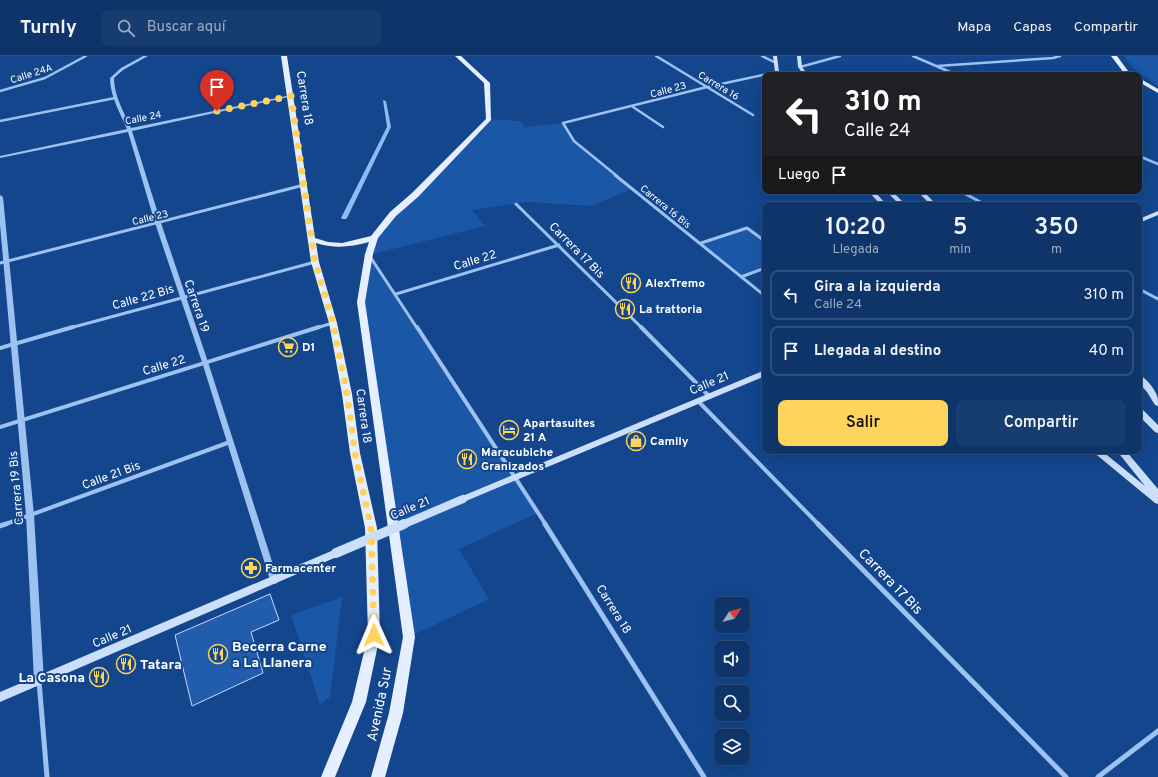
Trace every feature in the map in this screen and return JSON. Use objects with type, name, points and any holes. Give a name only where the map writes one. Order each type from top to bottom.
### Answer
[{"type":"main road","name":"Carrera 18","points":[[284,56],[315,262],[333,323],[347,394],[355,453],[371,528],[374,635],[359,702],[328,777]]},
{"type":"main road","name":"Carrera 18","points":[[409,636],[362,302],[369,254],[374,238],[393,214],[415,195],[489,120],[487,83],[471,66],[458,56]]},
{"type":"main road","points":[[776,56],[778,72]]},
{"type":"main road","points":[[800,56],[800,66],[804,72]]},
{"type":"main road","points":[[1114,56],[1126,72]]},
{"type":"main road","points":[[1142,82],[1158,91]]},
{"type":"main road","points":[[874,194],[881,202]]},
{"type":"main road","points":[[892,194],[900,202]]},
{"type":"main road","points":[[923,194],[931,202]]},
{"type":"main road","points":[[1142,220],[1158,213]]},
{"type":"main road","points":[[311,239],[339,246],[354,244],[374,238]]},
{"type":"main road","name":"Calle 21","points":[[0,697],[463,499],[762,374]]},
{"type":"main road","points":[[1142,381],[1150,390],[1158,403]]},
{"type":"main road","points":[[1142,415],[1158,430]]},
{"type":"main road","points":[[1100,454],[1158,501]]},
{"type":"main road","points":[[1124,454],[1158,495]]},
{"type":"main road","name":"Avenida Sur","points":[[378,777],[396,713],[409,636]]},
{"type":"street","name":"Calle 24A","points":[[0,91],[17,88],[48,78],[86,56]]},
{"type":"street","name":"Carrera 19","points":[[146,56],[122,69],[112,78],[115,98],[128,129],[182,297],[205,362],[274,580]]},
{"type":"street","name":"Carrera 16","points":[[656,56],[753,115]]},
{"type":"street","points":[[762,56],[776,63]]},
{"type":"street","points":[[800,66],[840,56]]},
{"type":"street","points":[[913,56],[950,72]]},
{"type":"street","points":[[937,66],[1053,58],[1060,56]]},
{"type":"street","name":"Calle 23","points":[[563,123],[633,107],[707,87],[762,77]]},
{"type":"street","name":"Calle 24","points":[[0,157],[291,96]]},
{"type":"street","points":[[0,121],[115,98]]},
{"type":"street","points":[[633,107],[663,127]]},
{"type":"street","name":"Carrera 16 Bis","points":[[563,123],[574,141],[762,294]]},
{"type":"street","points":[[1142,157],[1158,164]]},
{"type":"street","name":"Calle 23","points":[[3,262],[304,185]]},
{"type":"street","points":[[965,194],[980,202]]},
{"type":"street","name":"Carrera 19 Bis","points":[[0,197],[3,262],[14,344],[30,515],[39,681],[47,777]]},
{"type":"street","name":"Carrera 17 Bis","points":[[516,204],[559,245],[709,396]]},
{"type":"street","points":[[701,243],[747,228],[762,239]]},
{"type":"street","name":"Calle 22","points":[[396,294],[559,245]]},
{"type":"street","name":"Carrera 18","points":[[369,254],[516,478],[704,777]]},
{"type":"street","name":"Calle 22 Bis","points":[[0,348],[182,297],[315,262]]},
{"type":"street","points":[[741,277],[762,269]]},
{"type":"street","points":[[1142,291],[1158,299]]},
{"type":"street","name":"Calle 22","points":[[0,427],[333,323]]},
{"type":"street","name":"Carrera 17 Bis","points":[[698,402],[1066,777]]},
{"type":"street","name":"Calle 21 Bis","points":[[0,526],[230,442]]},
{"type":"street","points":[[1098,777],[1158,731]]},
{"type":"shaded area","points":[[1124,56],[1158,56],[1158,86],[1142,74],[1142,72],[1139,72],[1133,68]]},
{"type":"shaded area","points":[[489,119],[520,121],[525,127],[563,123],[574,141],[632,189],[591,206],[528,202],[472,210],[485,226],[369,255],[516,478],[537,513],[459,549],[489,599],[409,637],[362,302],[369,254],[374,238],[393,214],[415,195]]},
{"type":"shaded area","points":[[747,228],[762,239],[762,269],[741,277],[701,243]]},
{"type":"shaded area","points":[[342,597],[330,697],[320,704],[291,615]]},
{"type":"building","name":"Becerra Carne a La Llanera","points":[[270,594],[279,620],[251,632],[263,673],[192,706],[175,635]]},
{"type":"waterway","points":[[344,218],[389,127],[384,101]]},
{"type":"place","name":"AlexTremo","points":[[631,283]]},
{"type":"place","name":"La trattoria","points":[[625,309]]},
{"type":"place","name":"D1","points":[[288,347]]},
{"type":"place","name":"Apartasuites 21 A","points":[[509,430]]},
{"type":"place","name":"Camily","points":[[636,441]]},
{"type":"place","name":"Maracubiche Granizados","points":[[467,459]]},
{"type":"place","name":"Farmacenter","points":[[251,568]]},
{"type":"place","name":"Becerra Carne a La Llanera","points":[[218,654]]},
{"type":"place","name":"Tatara","points":[[126,664]]},
{"type":"place","name":"La Casona","points":[[99,677]]},
{"type":"route","points":[[217,111],[291,96],[315,262],[333,323],[347,394],[355,453],[371,528],[374,635]]}]
